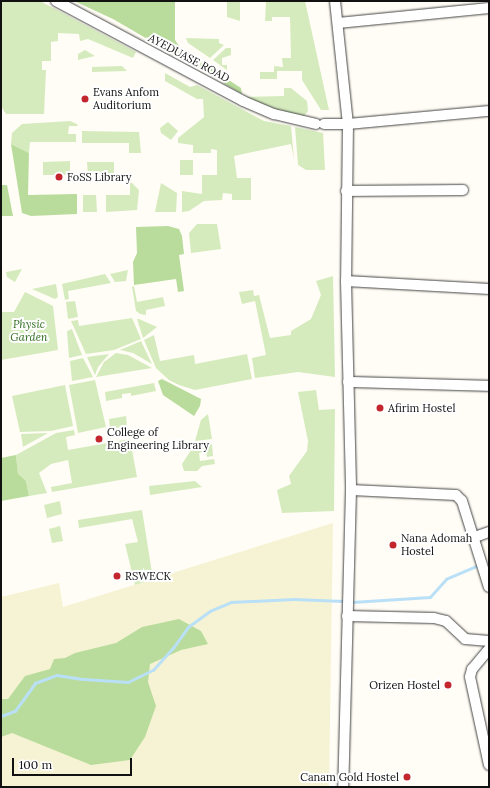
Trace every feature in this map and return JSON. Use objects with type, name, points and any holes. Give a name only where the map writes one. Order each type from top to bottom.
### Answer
[{"type":"street","name":"AYEDUASE ROAD","points":[[56,1],[243,101],[274,114],[320,124],[348,124],[489,111]]},
{"type":"street","points":[[335,1],[348,124],[346,281],[351,490],[343,787]]},
{"type":"street","points":[[338,23],[489,8]]},
{"type":"street","points":[[346,191],[463,190]]},
{"type":"street","points":[[346,281],[489,289]]},
{"type":"street","points":[[348,382],[489,386]]},
{"type":"street","points":[[351,490],[456,495],[462,501],[475,536],[489,587]]},
{"type":"street","points":[[475,536],[489,532]]},
{"type":"street","points":[[347,616],[434,618],[446,621],[465,639],[489,641]]},
{"type":"street","points":[[489,649],[472,669],[470,677],[486,732],[489,765]]},
{"type":"shaded area","points":[[333,523],[329,787],[1,787],[1,597],[59,583],[63,607]]},
{"type":"green space","points":[[1,1],[40,1],[136,52],[133,58],[88,39],[80,41],[79,34],[58,33],[58,41],[51,42],[51,61],[42,61],[42,70],[46,70],[44,114],[6,114],[1,106]]},
{"type":"green space","points":[[74,1],[175,1],[175,40],[181,49],[241,88],[242,94],[113,19]]},
{"type":"green space","points":[[227,1],[240,1],[240,21],[227,17]]},
{"type":"green space","points":[[266,1],[305,1],[329,110],[321,110],[302,80],[302,71],[277,71],[277,79],[260,79],[260,72],[274,72],[274,66],[283,67],[282,58],[291,58],[290,17],[272,17],[272,21],[265,21]]},
{"type":"green space","points":[[186,38],[219,39],[219,43],[224,45],[210,58],[188,43]]},
{"type":"green space","points":[[226,48],[231,48],[231,55],[222,58],[222,65],[227,65],[227,70],[213,60]]},
{"type":"green space","points":[[85,50],[95,56],[78,60],[78,54]]},
{"type":"green space","points":[[122,66],[127,71],[92,72],[92,67]]},
{"type":"green space","points":[[165,73],[190,87],[197,85],[264,121],[291,126],[294,159],[291,144],[234,156],[237,178],[251,178],[251,200],[232,200],[232,194],[223,193],[222,200],[204,201],[189,211],[182,212],[182,191],[202,194],[202,175],[217,175],[217,150],[211,149],[211,153],[193,153],[193,145],[178,143],[178,138],[204,117],[203,99],[197,99],[165,81]]},
{"type":"green space","points":[[284,88],[291,88],[307,101],[308,111],[304,116],[281,112],[244,97],[284,96]]},
{"type":"green space","points":[[70,121],[78,126],[69,126],[68,134],[76,134],[76,142],[30,142],[29,153],[11,144],[12,133],[22,124]]},
{"type":"green space","points":[[168,122],[178,131],[171,140],[161,133],[160,128]]},
{"type":"green space","points":[[295,127],[323,133],[325,170],[306,170],[298,165]]},
{"type":"green space","points":[[82,131],[139,132],[141,153],[129,153],[129,143],[82,143]]},
{"type":"green space","points":[[11,144],[29,153],[28,195],[77,194],[77,214],[31,216],[22,213]]},
{"type":"green space","points":[[180,160],[193,160],[193,175],[180,175]]},
{"type":"green space","points":[[70,161],[70,175],[43,175],[43,162]]},
{"type":"green space","points":[[87,162],[114,162],[114,175],[88,175]]},
{"type":"green space","points":[[130,181],[139,190],[137,210],[106,212],[106,195],[130,195]]},
{"type":"green space","points":[[161,183],[177,193],[176,212],[155,212]]},
{"type":"green space","points":[[1,185],[7,185],[13,216],[1,216]]},
{"type":"green space","points":[[83,195],[96,195],[97,212],[83,212]]},
{"type":"green space","points":[[197,224],[217,224],[221,249],[191,253],[189,233]]},
{"type":"green space","points":[[168,226],[179,229],[182,236],[184,254],[179,255],[184,291],[178,292],[176,279],[134,285],[133,262],[137,253],[136,227]]},
{"type":"green space","points":[[22,269],[15,282],[7,277],[6,272]]},
{"type":"green space","points":[[128,270],[126,281],[115,282],[110,274]]},
{"type":"green space","points":[[105,274],[111,283],[68,291],[69,299],[65,300],[62,284]]},
{"type":"green space","points":[[333,276],[335,377],[298,372],[255,378],[252,358],[266,355],[255,301],[242,304],[239,292],[253,290],[254,296],[259,295],[270,338],[291,335],[291,331],[311,319],[321,295],[316,281]]},
{"type":"green space","points":[[56,284],[58,297],[55,299],[32,289]]},
{"type":"green space","points":[[134,286],[137,302],[163,297],[165,306],[146,310],[146,315],[140,314],[136,311],[132,287]]},
{"type":"green space","name":"Physic Garden","points":[[25,292],[53,306],[58,350],[1,360],[1,312],[14,312]]},
{"type":"green space","points":[[75,301],[78,317],[68,319],[66,302]]},
{"type":"green space","points":[[132,318],[141,339],[114,350],[86,354],[71,321],[78,320],[79,326]]},
{"type":"green space","points":[[137,319],[139,319],[157,327],[143,338]]},
{"type":"green space","points":[[72,329],[82,355],[69,358],[67,331]]},
{"type":"green space","points":[[154,335],[160,361],[194,355],[195,364],[247,354],[252,379],[195,390],[179,385],[169,380],[156,368],[144,340]]},
{"type":"green space","points":[[141,341],[152,364],[133,353],[120,350]]},
{"type":"green space","points":[[116,353],[128,355],[152,368],[96,377],[104,362]]},
{"type":"green space","points":[[109,354],[98,367],[95,375],[87,357]]},
{"type":"green space","points":[[83,358],[93,377],[72,381],[70,361]]},
{"type":"green space","points":[[162,379],[201,399],[200,406],[194,416],[163,395],[158,381]]},
{"type":"green space","points":[[95,380],[106,427],[78,433],[69,385]]},
{"type":"green space","points":[[154,383],[156,391],[131,396],[131,393],[122,394],[122,398],[106,401],[105,392]]},
{"type":"green space","points":[[65,385],[73,426],[51,431],[20,432],[12,396]]},
{"type":"green space","points":[[316,390],[319,410],[335,409],[334,511],[282,513],[277,490],[291,484],[289,476],[307,451],[308,441],[298,392]]},
{"type":"green space","points":[[208,414],[212,439],[195,441],[201,420]]},
{"type":"green space","points":[[126,416],[127,426],[110,429],[109,419]]},
{"type":"green space","points":[[74,430],[75,435],[66,437],[68,450],[130,439],[137,477],[52,492],[51,487],[72,483],[68,460],[51,464],[39,473],[47,493],[29,496],[26,481],[18,475],[16,455],[56,433]]},
{"type":"green space","points":[[48,433],[23,447],[21,434]]},
{"type":"green space","points":[[212,444],[213,456],[207,457],[206,451],[199,453],[200,461],[214,459],[215,464],[202,466],[197,471],[184,471],[182,464],[193,447]]},
{"type":"green space","points":[[16,455],[18,474],[26,481],[29,496],[1,501],[1,458]]},
{"type":"green space","points":[[195,481],[202,487],[150,495],[149,486]]},
{"type":"green space","points":[[60,501],[62,514],[47,518],[44,505]]},
{"type":"green space","points":[[142,510],[153,579],[135,585],[125,544],[138,542],[132,519],[79,528],[78,520]]},
{"type":"green space","points":[[60,526],[63,541],[52,543],[49,529]]},
{"type":"green space","points":[[179,619],[201,631],[208,644],[181,650],[150,664],[148,682],[156,706],[145,737],[130,760],[91,765],[12,733],[1,737],[1,699],[8,699],[25,676],[50,669],[54,659],[65,658],[75,653],[116,643],[142,627]]},
{"type":"waterway","points":[[352,602],[430,597],[446,579],[479,565]]},
{"type":"waterway","points":[[84,679],[128,682],[153,670],[173,648],[188,627],[210,611],[231,602],[294,599],[343,601]]},
{"type":"waterway","points":[[1,716],[15,711],[35,683],[57,675],[82,679]]},
{"type":"place","name":"Evans Anfom Auditorium","points":[[85,99]]},
{"type":"place","name":"FoSS Library","points":[[59,177]]},
{"type":"place","name":"Afirim Hostel","points":[[380,408]]},
{"type":"place","name":"College of Engineering Library","points":[[99,439]]},
{"type":"place","name":"Nana Adomah Hostel","points":[[393,545]]},
{"type":"place","name":"RSWECK","points":[[117,576]]},
{"type":"place","name":"Orizen Hostel","points":[[448,685]]},
{"type":"place","name":"Canam Gold Hostel","points":[[407,777]]}]
